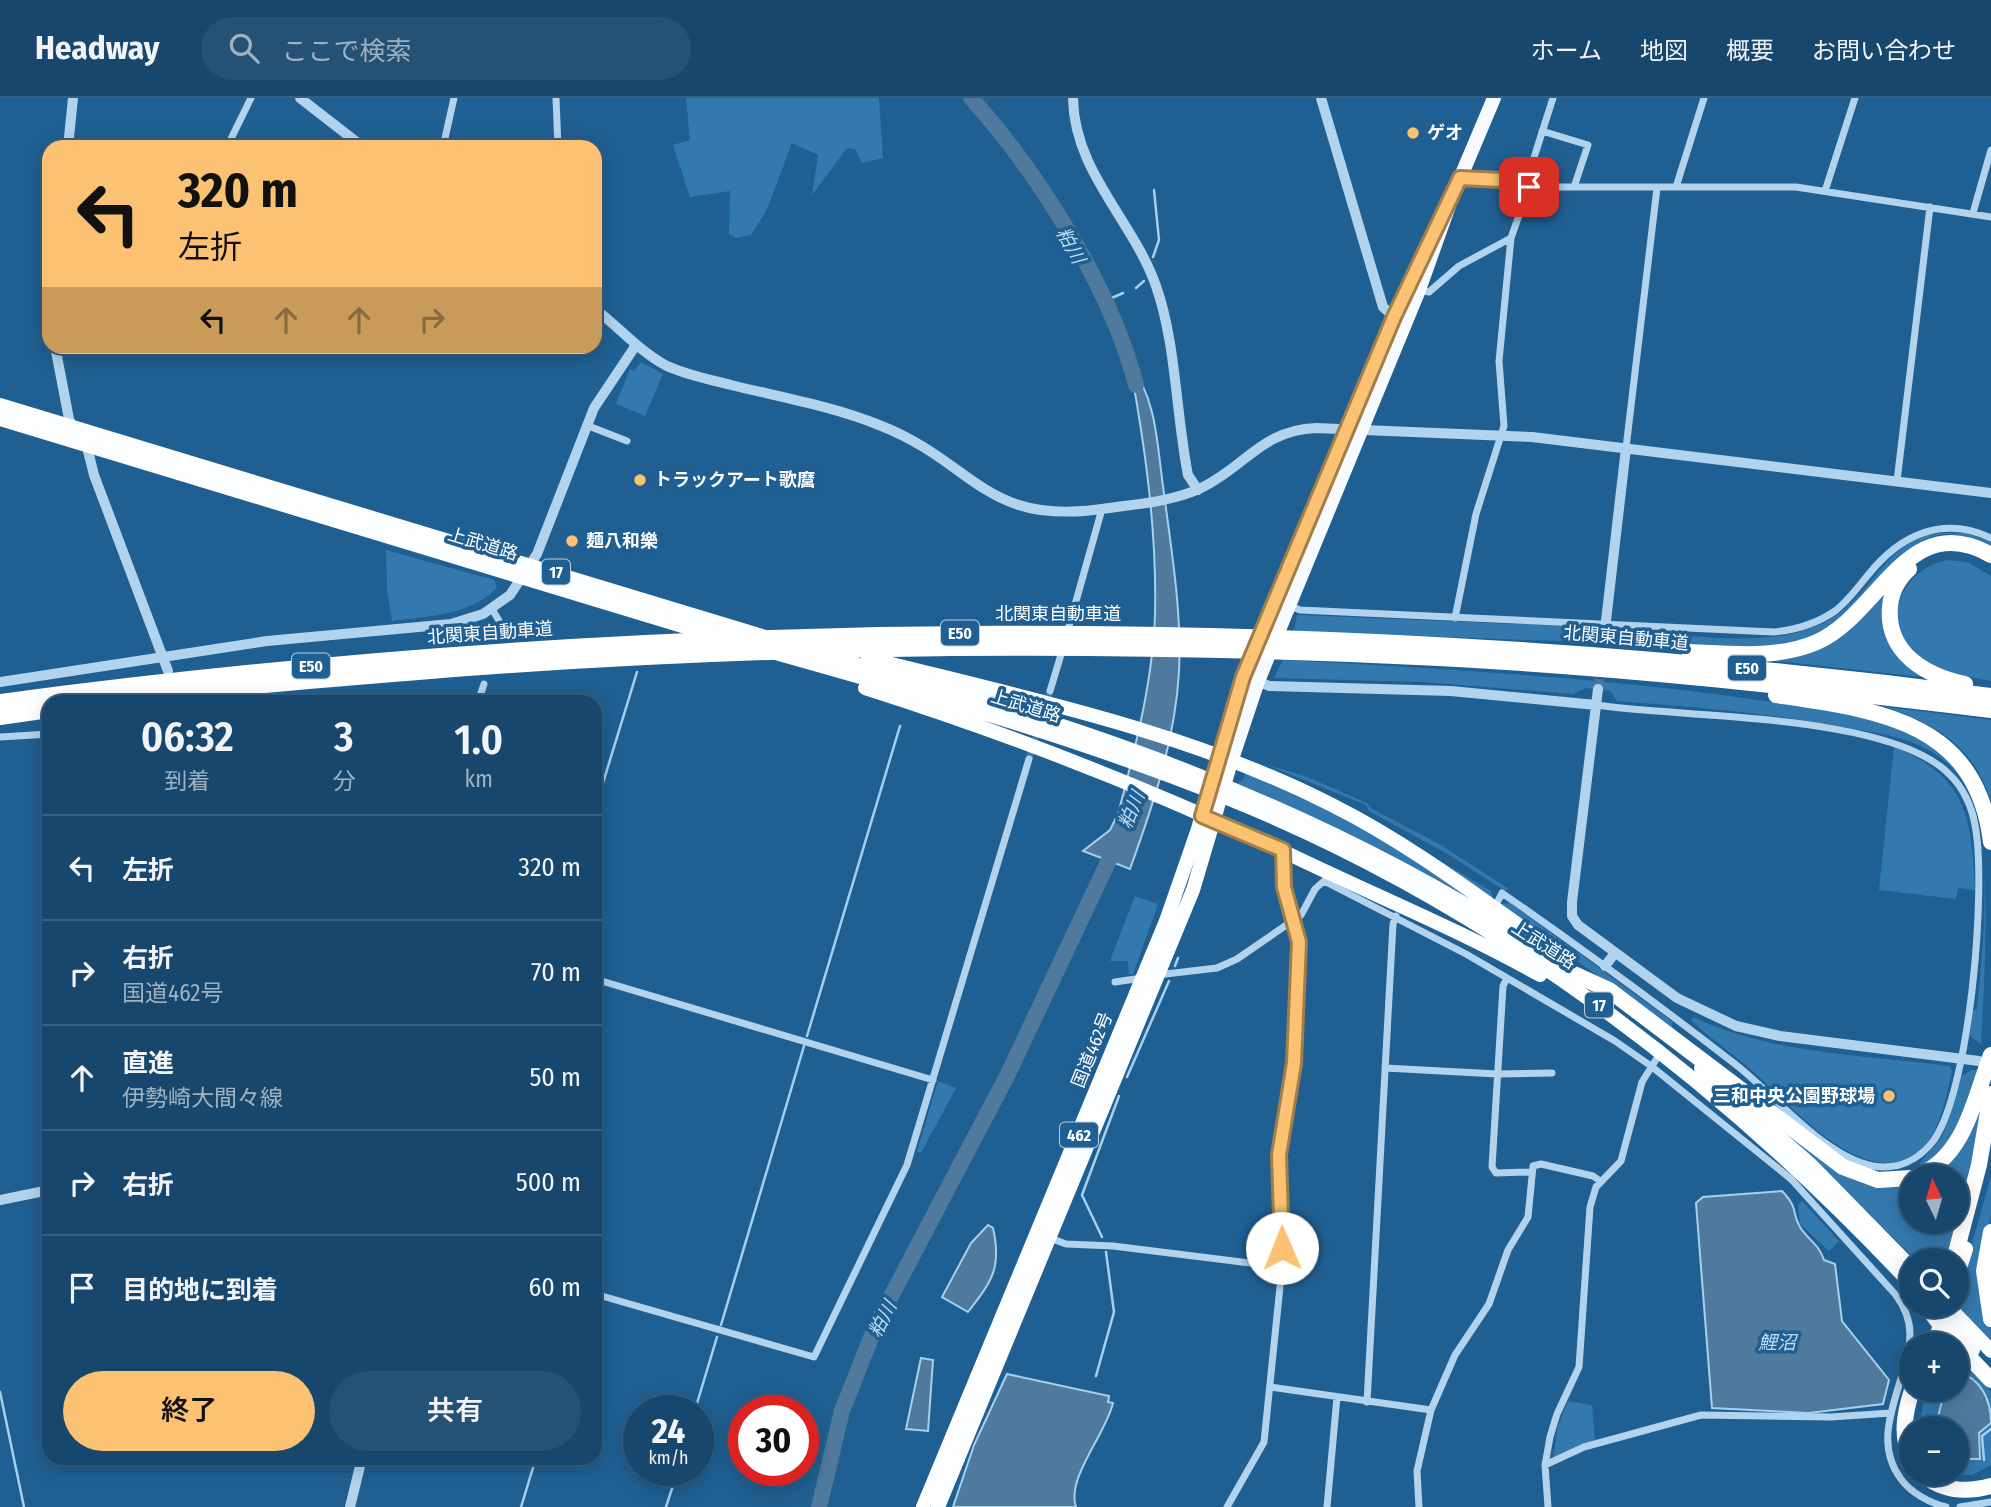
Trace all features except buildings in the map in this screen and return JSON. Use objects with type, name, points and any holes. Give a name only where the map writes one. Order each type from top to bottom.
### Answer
[{"type":"highway","name":"上武道路","points":[[0,405],[71,425],[526,570],[716,636],[1109,748]]},
{"type":"highway","name":"上武道路","points":[[0,419],[781,641],[1109,748],[1236,795],[1420,879],[1574,974],[1637,1019],[1780,1136],[1899,1267]]},
{"type":"highway","points":[[1503,648],[1745,654],[1793,650],[1818,642],[1845,626],[1899,566],[1919,551],[1954,542],[1991,555]]},
{"type":"highway","points":[[1991,565],[1970,554],[1955,551],[1941,552],[1915,563],[1905,573],[1893,593],[1889,619],[1897,644],[1920,667],[1950,681],[1991,688]]},
{"type":"highway","name":"北関東自動車道","points":[[57,695],[254,671],[918,634],[1503,648],[1782,671],[1991,696]]},
{"type":"highway","points":[[716,636],[781,662],[915,704],[1209,818],[1446,924],[1615,1017]]},
{"type":"highway","points":[[781,641],[822,646],[1055,704],[1180,744],[1307,793],[1386,835],[1609,990],[1843,1167],[1878,1180],[1899,1179]]},
{"type":"highway","name":"北関東自動車道","points":[[1294,645],[1739,681],[1991,710]]},
{"type":"highway","name":"北関東自動車道","points":[[180,695],[623,651]]},
{"type":"highway","points":[[1617,671],[1678,683],[1828,703],[1893,718],[1916,727],[1947,748],[1970,774],[1983,802],[1991,842]]},
{"type":"highway","name":"北関東自動車道","points":[[0,702],[42,697]]},
{"type":"highway","points":[[0,717],[42,711]]},
{"type":"highway","name":"国道462号","points":[[923,1507],[1159,974],[1193,891],[1225,760]]},
{"type":"highway","name":"上武道路","points":[[1236,795],[1457,913],[1615,1017],[1723,1102],[1789,1160],[1899,1268]]},
{"type":"highway","name":"国道462号","points":[[938,1507],[1143,978],[1209,818]]},
{"type":"highway","points":[[1574,974],[1609,990],[1637,1019]]},
{"type":"highway","points":[[1938,1164],[1958,1141],[1985,1058]]},
{"type":"highway","points":[[1957,1248],[1979,1165],[1991,1094]]},
{"type":"highway","points":[[1965,1248],[1980,1197],[1991,1141]]},
{"type":"highway","points":[[1991,1232],[1984,1271],[1991,1319]]},
{"type":"highway","points":[[1939,1318],[1991,1380]]},
{"type":"highway","points":[[1941,1318],[1991,1369]]},
{"type":"highway","points":[[1959,1318],[1991,1351]]},
{"type":"highway","points":[[1969,1480],[1977,1480],[1991,1473]]},
{"type":"highway","points":[[1944,1486],[1955,1489],[1991,1486]]},
{"type":"main road","points":[[1225,760],[1239,687],[1419,290],[1451,200],[1494,98]]},
{"type":"main road","points":[[1225,760],[1288,606],[1394,317],[1451,200]]},
{"type":"street","points":[[69,140],[72,98]]},
{"type":"street","points":[[231,140],[251,98]]},
{"type":"street","points":[[300,98],[353,140]]},
{"type":"street","points":[[445,140],[454,98]]},
{"type":"street","points":[[556,98],[558,140]]},
{"type":"street","points":[[1073,98],[1077,132],[1085,157],[1142,254],[1160,297],[1183,450],[1188,475],[1198,490]]},
{"type":"street","points":[[1321,98],[1383,307],[1394,317]]},
{"type":"street","points":[[1455,618],[1473,527],[1505,418],[1499,361],[1511,238],[1553,98]]},
{"type":"street","points":[[1676,187],[1704,98]]},
{"type":"street","points":[[1825,191],[1855,98]]},
{"type":"street","points":[[1542,131],[1588,145],[1574,187]]},
{"type":"street","points":[[1973,214],[1991,149]]},
{"type":"street","points":[[1460,178],[1501,180],[1527,186],[1796,187],[1991,216]]},
{"type":"street","points":[[1604,638],[1657,188]]},
{"type":"street","points":[[1897,481],[1930,207]]},
{"type":"street","points":[[1419,290],[1429,292],[1459,266],[1511,238]]},
{"type":"street","points":[[602,315],[636,345],[682,372],[852,416],[893,430],[988,494],[1018,507],[1060,513],[1107,509],[1198,490],[1226,474],[1263,443],[1283,433],[1306,429],[1502,435],[1991,493]]},
{"type":"street","points":[[0,682],[267,640],[451,624],[492,609],[510,595],[537,554],[586,425],[610,380],[636,345]]},
{"type":"street","points":[[57,354],[71,425],[86,444],[94,475],[168,671]]},
{"type":"street","points":[[586,425],[627,441]]},
{"type":"street","points":[[1050,691],[1107,509]]},
{"type":"street","points":[[1288,606],[1300,610],[1743,632],[1789,630],[1805,627],[1836,610],[1884,556],[1913,535],[1951,527],[1971,530],[1991,538]]},
{"type":"street","points":[[492,609],[501,624],[502,637]]},
{"type":"street","points":[[1258,681],[1269,686],[1510,695],[1736,717],[1863,736],[1908,747],[1948,773],[1969,806],[1978,846],[1977,920],[1961,1059],[1934,1139],[1912,1161],[1897,1166],[1877,1167],[1856,1161],[1832,1146],[1745,1072],[1605,966],[1502,893],[1498,901]]},
{"type":"street","points":[[480,695],[484,684]]},
{"type":"street","points":[[1598,689],[1571,911],[1578,925],[1677,998],[1712,1017],[1740,1028],[1780,1036],[1961,1059],[1985,1058]]},
{"type":"street","points":[[0,737],[42,734]]},
{"type":"street","points":[[602,1296],[814,1357],[900,1184],[1029,759]]},
{"type":"street","points":[[1227,1507],[1264,1442],[1282,1267],[1279,1155],[1294,1063],[1299,942],[1284,887],[1283,850]]},
{"type":"street","points":[[1115,982],[1224,965],[1294,921],[1304,912],[1315,889],[1324,881],[1466,954],[1651,1066],[1791,1179],[1895,1294],[1907,1315],[1910,1334],[1908,1354],[1891,1413],[1888,1451],[1899,1476],[1917,1493],[1946,1507]]},
{"type":"street","points":[[1367,1402],[1393,924],[1396,916]]},
{"type":"street","points":[[1466,954],[1471,946]]},
{"type":"street","points":[[1605,966],[1615,953]]},
{"type":"street","points":[[1507,978],[1503,986],[1493,1171],[1530,1172]]},
{"type":"street","points":[[602,981],[933,1080]]},
{"type":"street","points":[[1676,1033],[1684,1026]]},
{"type":"street","points":[[1548,1507],[1545,1465],[1557,1413],[1579,1367],[1587,1220],[1600,1181],[1612,1173],[1621,1161],[1642,1082],[1657,1058]]},
{"type":"street","points":[[1385,1068],[1497,1074],[1552,1073]]},
{"type":"street","points":[[1419,1507],[1417,1471],[1431,1410],[1455,1355],[1489,1304],[1508,1250],[1530,1213],[1530,1172],[1535,1165],[1541,1164],[1593,1176],[1600,1181]]},
{"type":"street","points":[[0,1200],[42,1191]]},
{"type":"street","points":[[1044,1236],[1066,1244],[1113,1246],[1282,1267]]},
{"type":"street","points":[[1270,1387],[1431,1410]]},
{"type":"street","points":[[1327,1507],[1337,1397]]},
{"type":"street","points":[[1545,1465],[1584,1447],[1701,1415],[1792,1418],[1891,1413]]},
{"type":"street","points":[[349,1507],[360,1465]]},
{"type":"street","points":[[1960,1507],[1991,1502]]},
{"type":"shaded area","points":[[686,98],[879,98],[883,158],[862,163],[855,149],[847,148],[812,195],[818,155],[792,143],[767,209],[751,235],[736,238],[729,234],[730,191],[690,197],[673,145],[690,140]]},
{"type":"shaded area","points":[[641,362],[663,374],[645,416],[616,404],[630,369],[634,371]]},
{"type":"shaded area","points":[[1939,533],[1966,533],[1991,542],[1991,547],[1962,535],[1937,536],[1916,545],[1897,560],[1843,619],[1822,633],[1781,645],[1711,647],[1294,631],[1297,615],[1300,615],[1588,627],[1595,637],[1613,638],[1621,629],[1732,638],[1789,634],[1814,627],[1837,615],[1862,592],[1894,555],[1922,537]]},
{"type":"shaded area","points":[[386,550],[494,580],[497,588],[474,604],[461,609],[434,616],[392,621],[387,590]]},
{"type":"shaded area","points":[[1948,560],[1967,562],[1991,576],[1991,681],[1936,667],[1920,657],[1907,644],[1900,629],[1900,600],[1907,586],[1917,574],[1931,565]]},
{"type":"shaded area","points":[[1889,584],[1884,614],[1888,637],[1900,657],[1922,677],[1769,660],[1811,650],[1838,637],[1850,629]]},
{"type":"shaded area","points":[[1283,660],[1469,671],[1656,687],[1878,719],[1915,735],[1936,748],[1955,766],[1975,797],[1980,827],[1969,792],[1949,765],[1924,748],[1891,736],[1759,714],[1617,701],[1610,691],[1585,688],[1573,694],[1423,682],[1274,678]]},
{"type":"shaded area","points":[[1886,707],[1991,720],[1991,801],[1974,765],[1951,740],[1938,730]]},
{"type":"shaded area","points":[[1894,747],[1937,772],[1951,786],[1961,803],[1971,842],[1975,890],[1958,888],[1956,899],[1879,890]]},
{"type":"shaded area","points":[[1262,763],[1305,776],[1367,803],[1372,809],[1441,845],[1509,889],[1504,890],[1446,853],[1369,811],[1366,805]]},
{"type":"shaded area","points":[[1245,772],[1349,817],[1497,914],[1331,826],[1237,784],[1244,779]]},
{"type":"shaded area","points":[[1374,822],[1491,891],[1493,899],[1501,904],[1510,903],[1673,1022],[1671,1029],[1516,917]]},
{"type":"shaded area","points":[[1984,868],[1986,919],[1981,1044],[1970,1036],[1973,1011],[1977,1009],[1981,963]]},
{"type":"shaded area","points":[[1135,896],[1158,904],[1133,974],[1129,974],[1128,961],[1110,961]]},
{"type":"shaded area","points":[[1693,1017],[1754,1039],[1786,1046],[1950,1066],[1952,1071],[1948,1090],[1935,1130],[1924,1146],[1904,1160],[1881,1163],[1858,1156],[1811,1126],[1755,1073],[1705,1033],[1691,1020]]},
{"type":"shaded area","points":[[1977,1070],[1973,1093],[1950,1142],[1926,1164],[1920,1164],[1942,1137],[1962,1076]]},
{"type":"shaded area","points":[[938,1081],[956,1088],[921,1153],[917,1151]]},
{"type":"shaded area","points":[[1984,1086],[1979,1135],[1969,1175],[1969,1164],[1937,1164]]},
{"type":"shaded area","points":[[1785,1131],[1839,1169],[1899,1182],[1899,1234],[1954,1234],[1951,1248],[1904,1248]]},
{"type":"shaded area","points":[[1991,1176],[1991,1215],[1980,1264],[1983,1306],[1991,1330],[1991,1342],[1969,1318],[1969,1254]]},
{"type":"shaded area","points":[[1802,1201],[1839,1241],[1829,1251],[1800,1224],[1798,1205]]},
{"type":"shaded area","points":[[1969,1367],[1991,1392],[1991,1465],[1969,1475],[1969,1416],[1921,1416],[1924,1402],[1969,1402]]},
{"type":"shaded area","points":[[1568,1401],[1592,1405],[1595,1442],[1553,1459],[1558,1426]]},
{"type":"water","points":[[1130,365],[1146,392],[1157,439],[1175,579],[1180,649],[1177,698],[1168,748],[1155,797],[1130,869],[1083,851],[1110,830],[1118,814],[1142,715],[1154,639],[1152,520],[1141,426]]},
{"type":"water","name":"鯉沼","points":[[1782,1191],[1793,1207],[1797,1222],[1824,1260],[1835,1264],[1842,1321],[1889,1380],[1883,1404],[1809,1413],[1712,1408],[1696,1203],[1703,1197]]},
{"type":"water","points":[[988,1225],[993,1228],[995,1242],[993,1273],[968,1312],[942,1297],[971,1243]]},
{"type":"water","points":[[921,1358],[933,1360],[928,1431],[906,1429]]},
{"type":"water","points":[[1007,1374],[1109,1396],[1108,1402],[1113,1403],[1081,1470],[1074,1495],[1076,1507],[953,1507],[974,1445]]},
{"type":"water","points":[[1969,1377],[1978,1385],[1987,1398],[1991,1423],[1979,1433],[1980,1459],[1969,1459],[1969,1416],[1938,1416],[1942,1402],[1969,1402]]},
{"type":"waterway","name":"粕川","points":[[971,98],[1022,160],[1069,233],[1109,310],[1136,385]]},
{"type":"waterway","points":[[1153,257],[1159,240],[1154,190]]},
{"type":"waterway","points":[[1136,288],[1144,281]]},
{"type":"waterway","points":[[1105,301],[1123,293]]},
{"type":"waterway","points":[[602,786],[637,672]]},
{"type":"waterway","points":[[807,1036],[900,726]]},
{"type":"waterway","name":"粕川","points":[[819,1507],[842,1411],[876,1325],[1008,1074],[1118,841]]},
{"type":"waterway","points":[[1175,966],[1178,958]]},
{"type":"waterway","points":[[1127,1077],[1169,981]]},
{"type":"waterway","points":[[721,1325],[804,1046]]},
{"type":"waterway","points":[[1102,1237],[1082,1195],[1119,1096]]},
{"type":"waterway","points":[[1096,1376],[1114,1312],[1106,1252]]},
{"type":"waterway","points":[[700,1395],[717,1337]]},
{"type":"waterway","points":[[0,1392],[24,1507]]},
{"type":"waterway","points":[[1984,1460],[1982,1436],[1991,1429]]},
{"type":"waterway","points":[[521,1507],[534,1465]]},
{"type":"waterway","points":[[666,1507],[673,1486]]},
{"type":"tunnel","points":[[1598,689],[1604,638]]},
{"type":"tunnel","points":[[1029,759],[1050,691]]},
{"type":"place","name":"ゲオ","points":[[1413,133]]},
{"type":"place","name":"トラックアート歌麿","points":[[640,480]]},
{"type":"place","name":"麺八和樂","points":[[572,541]]},
{"type":"place","name":"三和中央公園野球場","points":[[1889,1096]]},
{"type":"route","points":[[1282,1248],[1279,1155],[1294,1063],[1299,942],[1284,887],[1283,850],[1202,816],[1228,720],[1243,677],[1394,317],[1460,178],[1501,180],[1529,187]]}]
